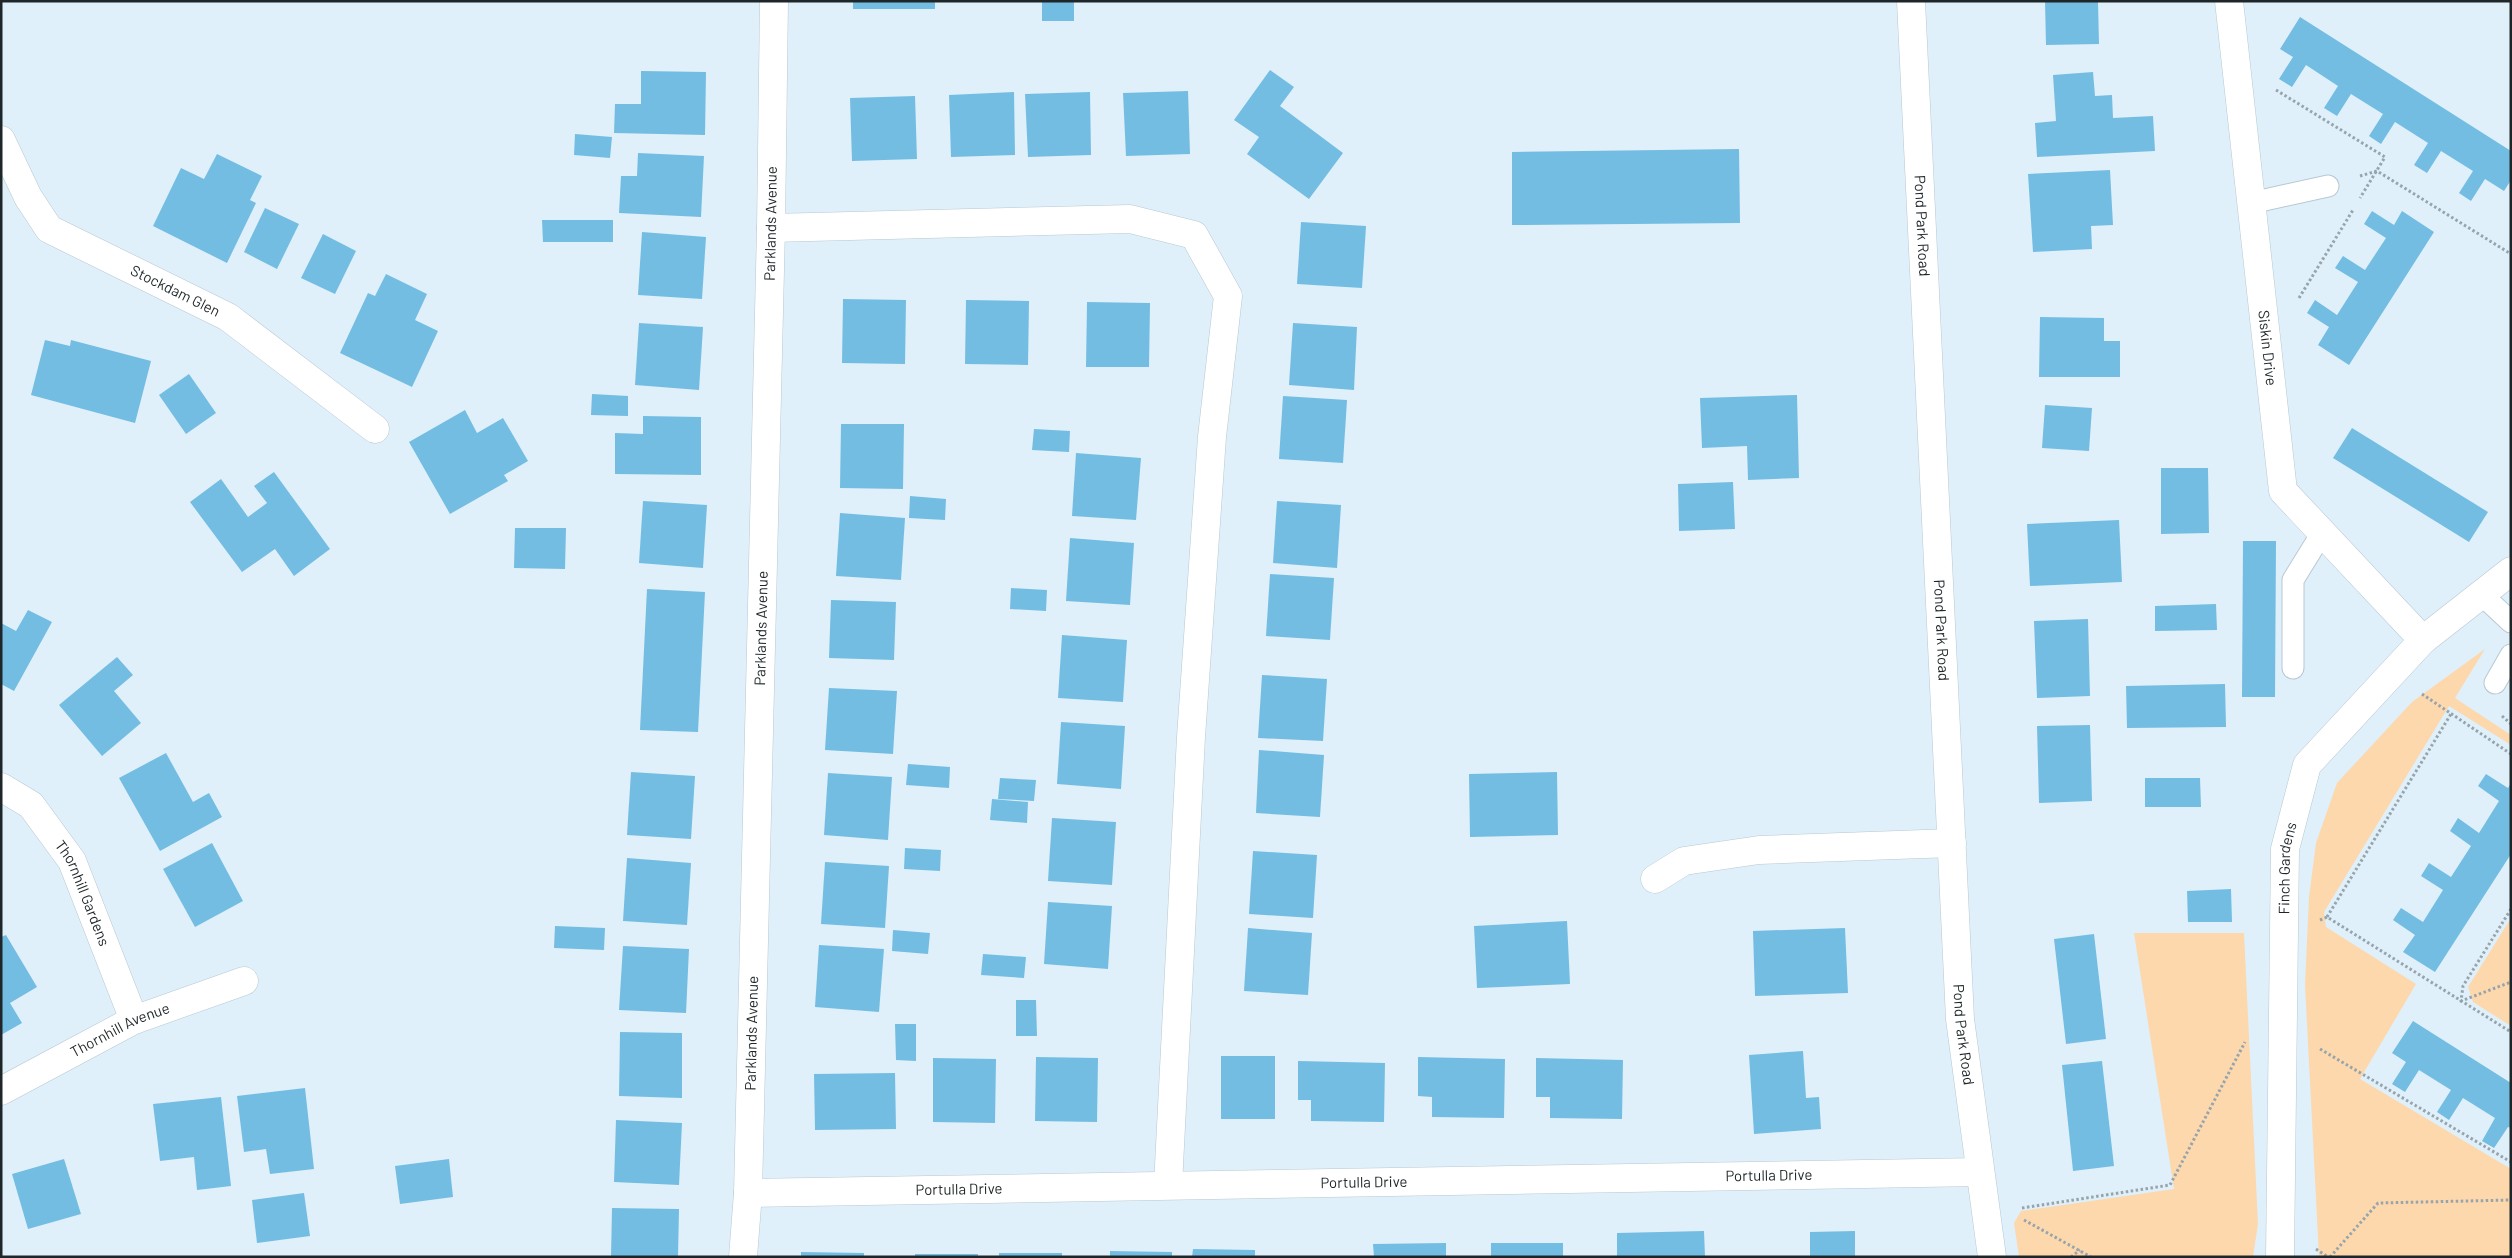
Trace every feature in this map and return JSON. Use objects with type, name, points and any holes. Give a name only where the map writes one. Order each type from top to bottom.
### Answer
[{"type":"street","name":"Parklands Avenue","points":[[743,1257],[748,1193],[771,228],[774,1]]},
{"type":"street","name":"Pond Park Road","points":[[1911,1],[1960,1018],[1980,1172],[1995,1205],[1992,1257]]},
{"type":"street","name":"Siskin Drive","points":[[2229,1],[2283,491],[2423,640]]},
{"type":"street","name":"Stockdam Glen","points":[[1,140],[28,197],[49,230],[228,317],[375,429]]},
{"type":"street","points":[[771,228],[1130,219],[1194,235],[1228,296],[1212,437],[1192,727],[1168,1184]]},
{"type":"street","name":"Finch Gardens","points":[[2280,1257],[2285,849],[2307,765],[2423,640],[2511,571]]},
{"type":"street","name":"Thornhill Gardens","points":[[1,787],[31,805],[72,861],[134,1020]]},
{"type":"street","points":[[1655,879],[1684,861],[1759,850],[1952,842]]},
{"type":"street","name":"Thornhill Avenue","points":[[1,1091],[134,1020],[244,981]]},
{"type":"street","name":"Portulla Drive","points":[[748,1193],[1168,1184],[1980,1172]]},
{"type":"lane","points":[[2251,203],[2328,186]]},
{"type":"lane","points":[[2294,668],[2293,580],[2322,533]]},
{"type":"lane","points":[[2481,594],[2511,622]]},
{"type":"lane","points":[[2495,682],[2511,655]]},
{"type":"path","points":[[2328,186],[2377,171],[2511,254]]},
{"type":"path","points":[[2391,674],[2511,754]]},
{"type":"path","points":[[2284,937],[2327,917],[2451,714]]},
{"type":"path","points":[[2460,1001],[2463,986],[2511,909]]},
{"type":"path","points":[[2327,917],[2511,1032]]},
{"type":"path","points":[[2460,1001],[2511,982]]},
{"type":"path","points":[[1995,1205],[2170,1185],[2246,1040],[2282,1040],[2313,1044],[2511,1162]]},
{"type":"path","points":[[2330,1257],[2378,1203],[2511,1200]]},
{"type":"path","points":[[1995,1205],[2092,1257]]},
{"type":"path","points":[[2071,1257],[2080,1250]]},
{"type":"shaded area","points":[[2485,649],[2455,698],[2511,735],[2511,745],[2449,706],[2324,912],[2326,927],[2416,984],[2360,1079],[2511,1169],[2511,1257],[2319,1257],[2305,985],[2309,897],[2316,843],[2337,783],[2412,702]]},
{"type":"shaded area","points":[[2511,918],[2511,1026],[2473,1002],[2468,987]]},
{"type":"shaded area","points":[[2134,933],[2244,933],[2258,1224],[2253,1257],[2019,1257],[2014,1223],[2021,1211],[2174,1189]]},
{"type":"building","points":[[853,1],[935,1],[935,9],[853,9]]},
{"type":"building","points":[[1042,1],[1074,1],[1074,21],[1042,21]]},
{"type":"building","points":[[2045,1],[2098,1],[2099,44],[2046,45]]},
{"type":"building","points":[[2300,17],[2511,151],[2511,180],[2504,191],[2485,179],[2471,201],[2459,193],[2473,171],[2441,151],[2427,173],[2414,165],[2428,143],[2395,122],[2381,144],[2369,136],[2383,114],[2351,94],[2337,116],[2324,108],[2338,86],[2306,65],[2292,87],[2279,79],[2293,57],[2280,49]]},
{"type":"building","points":[[1270,70],[1294,87],[1280,106],[1343,153],[1309,199],[1247,154],[1259,137],[1234,120]]},
{"type":"building","points":[[641,71],[706,72],[705,135],[614,133],[615,104],[641,104]]},
{"type":"building","points":[[2093,72],[2095,96],[2112,95],[2113,118],[2153,116],[2155,151],[2037,157],[2035,123],[2056,121],[2053,75]]},
{"type":"building","points":[[1188,91],[1190,154],[1126,156],[1123,93]]},
{"type":"building","points":[[1014,92],[1015,155],[951,157],[949,95]]},
{"type":"building","points":[[1090,92],[1091,155],[1028,157],[1025,94]]},
{"type":"building","points":[[915,96],[917,159],[852,161],[850,98]]},
{"type":"building","points":[[575,134],[612,137],[610,158],[574,155]]},
{"type":"building","points":[[1739,149],[1740,223],[1512,225],[1512,152]]},
{"type":"building","points":[[638,153],[704,156],[701,217],[619,213],[621,176],[637,176]]},
{"type":"building","points":[[217,154],[262,176],[250,200],[256,203],[227,263],[153,226],[181,168],[204,179]]},
{"type":"building","points":[[2110,170],[2113,225],[2091,226],[2092,249],[2033,252],[2028,174]]},
{"type":"building","points":[[265,208],[299,224],[277,269],[244,252]]},
{"type":"building","points":[[2372,211],[2394,225],[2402,211],[2434,232],[2349,365],[2318,345],[2329,327],[2307,313],[2315,300],[2337,315],[2358,282],[2335,268],[2343,256],[2365,270],[2386,238],[2364,224]]},
{"type":"building","points":[[542,220],[613,220],[613,242],[543,242]]},
{"type":"building","points":[[1301,222],[1366,226],[1362,288],[1297,284]]},
{"type":"building","points":[[642,232],[706,237],[702,299],[638,295]]},
{"type":"building","points":[[323,234],[356,251],[335,294],[301,278]]},
{"type":"building","points":[[386,274],[427,294],[415,320],[438,331],[412,387],[340,353],[368,293],[375,296]]},
{"type":"building","points":[[843,299],[906,300],[905,364],[842,363]]},
{"type":"building","points":[[966,300],[1029,301],[1028,365],[965,364]]},
{"type":"building","points":[[1087,302],[1150,303],[1149,367],[1086,367]]},
{"type":"building","points":[[2040,317],[2104,318],[2104,341],[2120,341],[2120,377],[2039,377]]},
{"type":"building","points":[[639,323],[703,327],[699,390],[635,385]]},
{"type":"building","points":[[1293,323],[1357,327],[1354,390],[1289,385]]},
{"type":"building","points":[[45,340],[70,346],[71,340],[151,361],[135,423],[31,395]]},
{"type":"building","points":[[189,374],[216,413],[186,434],[159,395]]},
{"type":"building","points":[[592,394],[628,396],[628,416],[591,415]]},
{"type":"building","points":[[1797,395],[1799,478],[1748,480],[1747,446],[1702,448],[1700,398]]},
{"type":"building","points":[[1283,396],[1347,400],[1343,463],[1279,459]]},
{"type":"building","points":[[2045,405],[2092,408],[2089,451],[2042,448]]},
{"type":"building","points":[[465,410],[477,433],[503,418],[528,461],[504,475],[508,481],[450,514],[409,442]]},
{"type":"building","points":[[643,416],[701,417],[701,475],[615,474],[615,433],[643,434]]},
{"type":"building","points":[[841,424],[904,424],[903,489],[840,488]]},
{"type":"building","points":[[2352,428],[2488,512],[2469,542],[2333,458]]},
{"type":"building","points":[[1034,429],[1070,431],[1069,452],[1032,450]]},
{"type":"building","points":[[1076,453],[1141,458],[1136,520],[1072,516]]},
{"type":"building","points":[[2161,468],[2208,468],[2209,533],[2161,534]]},
{"type":"building","points":[[274,472],[330,549],[294,576],[275,549],[242,572],[190,502],[221,479],[248,517],[267,503],[254,486]]},
{"type":"building","points":[[1733,482],[1735,529],[1679,531],[1678,484]]},
{"type":"building","points":[[910,496],[946,499],[945,520],[909,518]]},
{"type":"building","points":[[643,501],[707,505],[703,568],[639,563]]},
{"type":"building","points":[[1277,501],[1341,505],[1337,568],[1273,563]]},
{"type":"building","points":[[840,513],[905,518],[901,580],[836,576]]},
{"type":"building","points":[[2119,520],[2122,582],[2030,586],[2027,524]]},
{"type":"building","points":[[515,528],[566,528],[565,569],[514,568]]},
{"type":"building","points":[[1070,538],[1134,543],[1130,605],[1066,601]]},
{"type":"building","points":[[2243,541],[2276,541],[2275,697],[2242,697]]},
{"type":"building","points":[[1270,574],[1334,578],[1330,640],[1266,636]]},
{"type":"building","points":[[1011,588],[1047,590],[1046,611],[1010,609]]},
{"type":"building","points":[[647,589],[705,592],[698,732],[640,730]]},
{"type":"building","points":[[831,600],[896,602],[894,660],[829,658]]},
{"type":"building","points":[[2216,604],[2217,630],[2155,631],[2155,606]]},
{"type":"building","points":[[28,610],[52,622],[14,691],[1,684],[1,623],[16,631]]},
{"type":"building","points":[[2088,619],[2090,696],[2037,698],[2034,621]]},
{"type":"building","points":[[1062,635],[1127,640],[1123,702],[1058,698]]},
{"type":"building","points":[[117,657],[133,675],[114,691],[141,723],[102,756],[59,705]]},
{"type":"building","points":[[1262,675],[1327,679],[1323,741],[1258,738]]},
{"type":"building","points":[[2225,684],[2226,727],[2127,728],[2126,686]]},
{"type":"building","points":[[829,688],[897,691],[893,754],[825,750]]},
{"type":"building","points":[[1061,722],[1125,726],[1121,789],[1057,784]]},
{"type":"building","points":[[2090,725],[2092,801],[2039,803],[2037,726]]},
{"type":"building","points":[[1259,750],[1324,755],[1320,817],[1256,813]]},
{"type":"building","points":[[166,753],[193,802],[209,793],[222,817],[160,851],[119,778]]},
{"type":"building","points":[[908,764],[950,767],[949,788],[906,785]]},
{"type":"building","points":[[631,772],[695,776],[691,839],[627,835]]},
{"type":"building","points":[[1557,772],[1558,835],[1470,837],[1469,774]]},
{"type":"building","points":[[828,773],[892,777],[888,840],[824,835]]},
{"type":"building","points":[[2486,774],[2508,788],[2511,783],[2511,854],[2435,972],[2403,952],[2415,935],[2393,920],[2401,908],[2423,922],[2443,890],[2421,876],[2429,863],[2451,877],[2471,846],[2450,831],[2458,818],[2479,833],[2499,801],[2478,786]]},
{"type":"building","points":[[1000,778],[1036,780],[1034,801],[998,799]]},
{"type":"building","points":[[2145,778],[2200,778],[2201,807],[2145,807]]},
{"type":"building","points":[[992,799],[1028,802],[1027,823],[990,820]]},
{"type":"building","points":[[1052,818],[1116,822],[1112,885],[1048,881]]},
{"type":"building","points":[[212,843],[243,901],[195,927],[163,869]]},
{"type":"building","points":[[905,848],[941,850],[940,871],[904,869]]},
{"type":"building","points":[[1253,851],[1317,855],[1313,918],[1249,914]]},
{"type":"building","points":[[627,858],[691,863],[687,925],[623,921]]},
{"type":"building","points":[[825,862],[889,866],[885,928],[821,924]]},
{"type":"building","points":[[2231,889],[2232,922],[2188,922],[2187,891]]},
{"type":"building","points":[[1048,902],[1112,906],[1108,969],[1044,964]]},
{"type":"building","points":[[1567,921],[1570,984],[1477,988],[1474,926]]},
{"type":"building","points":[[555,926],[605,928],[604,950],[554,948]]},
{"type":"building","points":[[1248,928],[1312,933],[1308,995],[1244,991]]},
{"type":"building","points":[[1845,928],[1848,993],[1755,996],[1753,931]]},
{"type":"building","points":[[893,930],[930,933],[928,954],[892,951]]},
{"type":"building","points":[[2094,934],[2106,1039],[2066,1044],[2054,939]]},
{"type":"building","points":[[6,935],[37,987],[10,1003],[22,1023],[1,1035],[1,937]]},
{"type":"building","points":[[819,945],[884,949],[879,1012],[815,1007]]},
{"type":"building","points":[[623,946],[689,949],[686,1013],[619,1010]]},
{"type":"building","points":[[983,954],[1026,957],[1024,978],[981,975]]},
{"type":"building","points":[[1016,1000],[1036,1000],[1037,1036],[1016,1036]]},
{"type":"building","points":[[2413,1021],[2511,1083],[2511,1128],[2508,1127],[2494,1148],[2482,1141],[2495,1118],[2463,1098],[2449,1120],[2437,1112],[2451,1090],[2419,1070],[2405,1092],[2392,1084],[2406,1062],[2392,1053]]},
{"type":"building","points":[[895,1024],[916,1024],[916,1061],[896,1060]]},
{"type":"building","points":[[620,1032],[682,1033],[682,1098],[619,1096]]},
{"type":"building","points":[[1803,1051],[1806,1098],[1819,1097],[1821,1129],[1754,1134],[1749,1055]]},
{"type":"building","points":[[1221,1056],[1275,1056],[1275,1119],[1221,1119]]},
{"type":"building","points":[[1036,1057],[1098,1058],[1097,1122],[1035,1121]]},
{"type":"building","points":[[1418,1057],[1505,1059],[1504,1118],[1432,1117],[1432,1097],[1418,1096]]},
{"type":"building","points":[[933,1058],[996,1059],[995,1123],[933,1122]]},
{"type":"building","points":[[1536,1058],[1623,1060],[1622,1119],[1550,1118],[1550,1097],[1536,1097]]},
{"type":"building","points":[[1298,1061],[1385,1063],[1384,1122],[1311,1121],[1311,1100],[1298,1100]]},
{"type":"building","points":[[2102,1061],[2114,1166],[2073,1171],[2062,1065]]},
{"type":"building","points":[[895,1073],[896,1129],[815,1130],[814,1074]]},
{"type":"building","points":[[305,1088],[314,1169],[270,1174],[266,1149],[244,1152],[237,1096]]},
{"type":"building","points":[[221,1097],[231,1186],[197,1190],[194,1157],[160,1161],[153,1104]]},
{"type":"building","points":[[616,1120],[682,1123],[679,1185],[614,1182]]},
{"type":"building","points":[[64,1159],[81,1214],[28,1229],[12,1174]]},
{"type":"building","points":[[449,1159],[453,1197],[400,1204],[395,1166]]},
{"type":"building","points":[[304,1193],[310,1236],[257,1243],[252,1200]]},
{"type":"building","points":[[612,1208],[679,1209],[678,1257],[611,1257]]},
{"type":"building","points":[[1704,1231],[1705,1257],[1617,1257],[1617,1233]]},
{"type":"building","points":[[1855,1231],[1855,1257],[1810,1257],[1810,1232]]},
{"type":"building","points":[[1446,1243],[1446,1257],[1374,1257],[1373,1244]]},
{"type":"building","points":[[1491,1243],[1563,1243],[1563,1257],[1491,1257]]},
{"type":"building","points":[[1193,1249],[1255,1250],[1255,1257],[1192,1257]]},
{"type":"building","points":[[1110,1251],[1172,1252],[1172,1257],[1110,1257]]},
{"type":"building","points":[[801,1252],[864,1253],[864,1257],[801,1257]]},
{"type":"building","points":[[999,1253],[1062,1253],[1062,1257],[999,1257]]},
{"type":"building","points":[[915,1254],[978,1254],[978,1257],[915,1257]]}]
